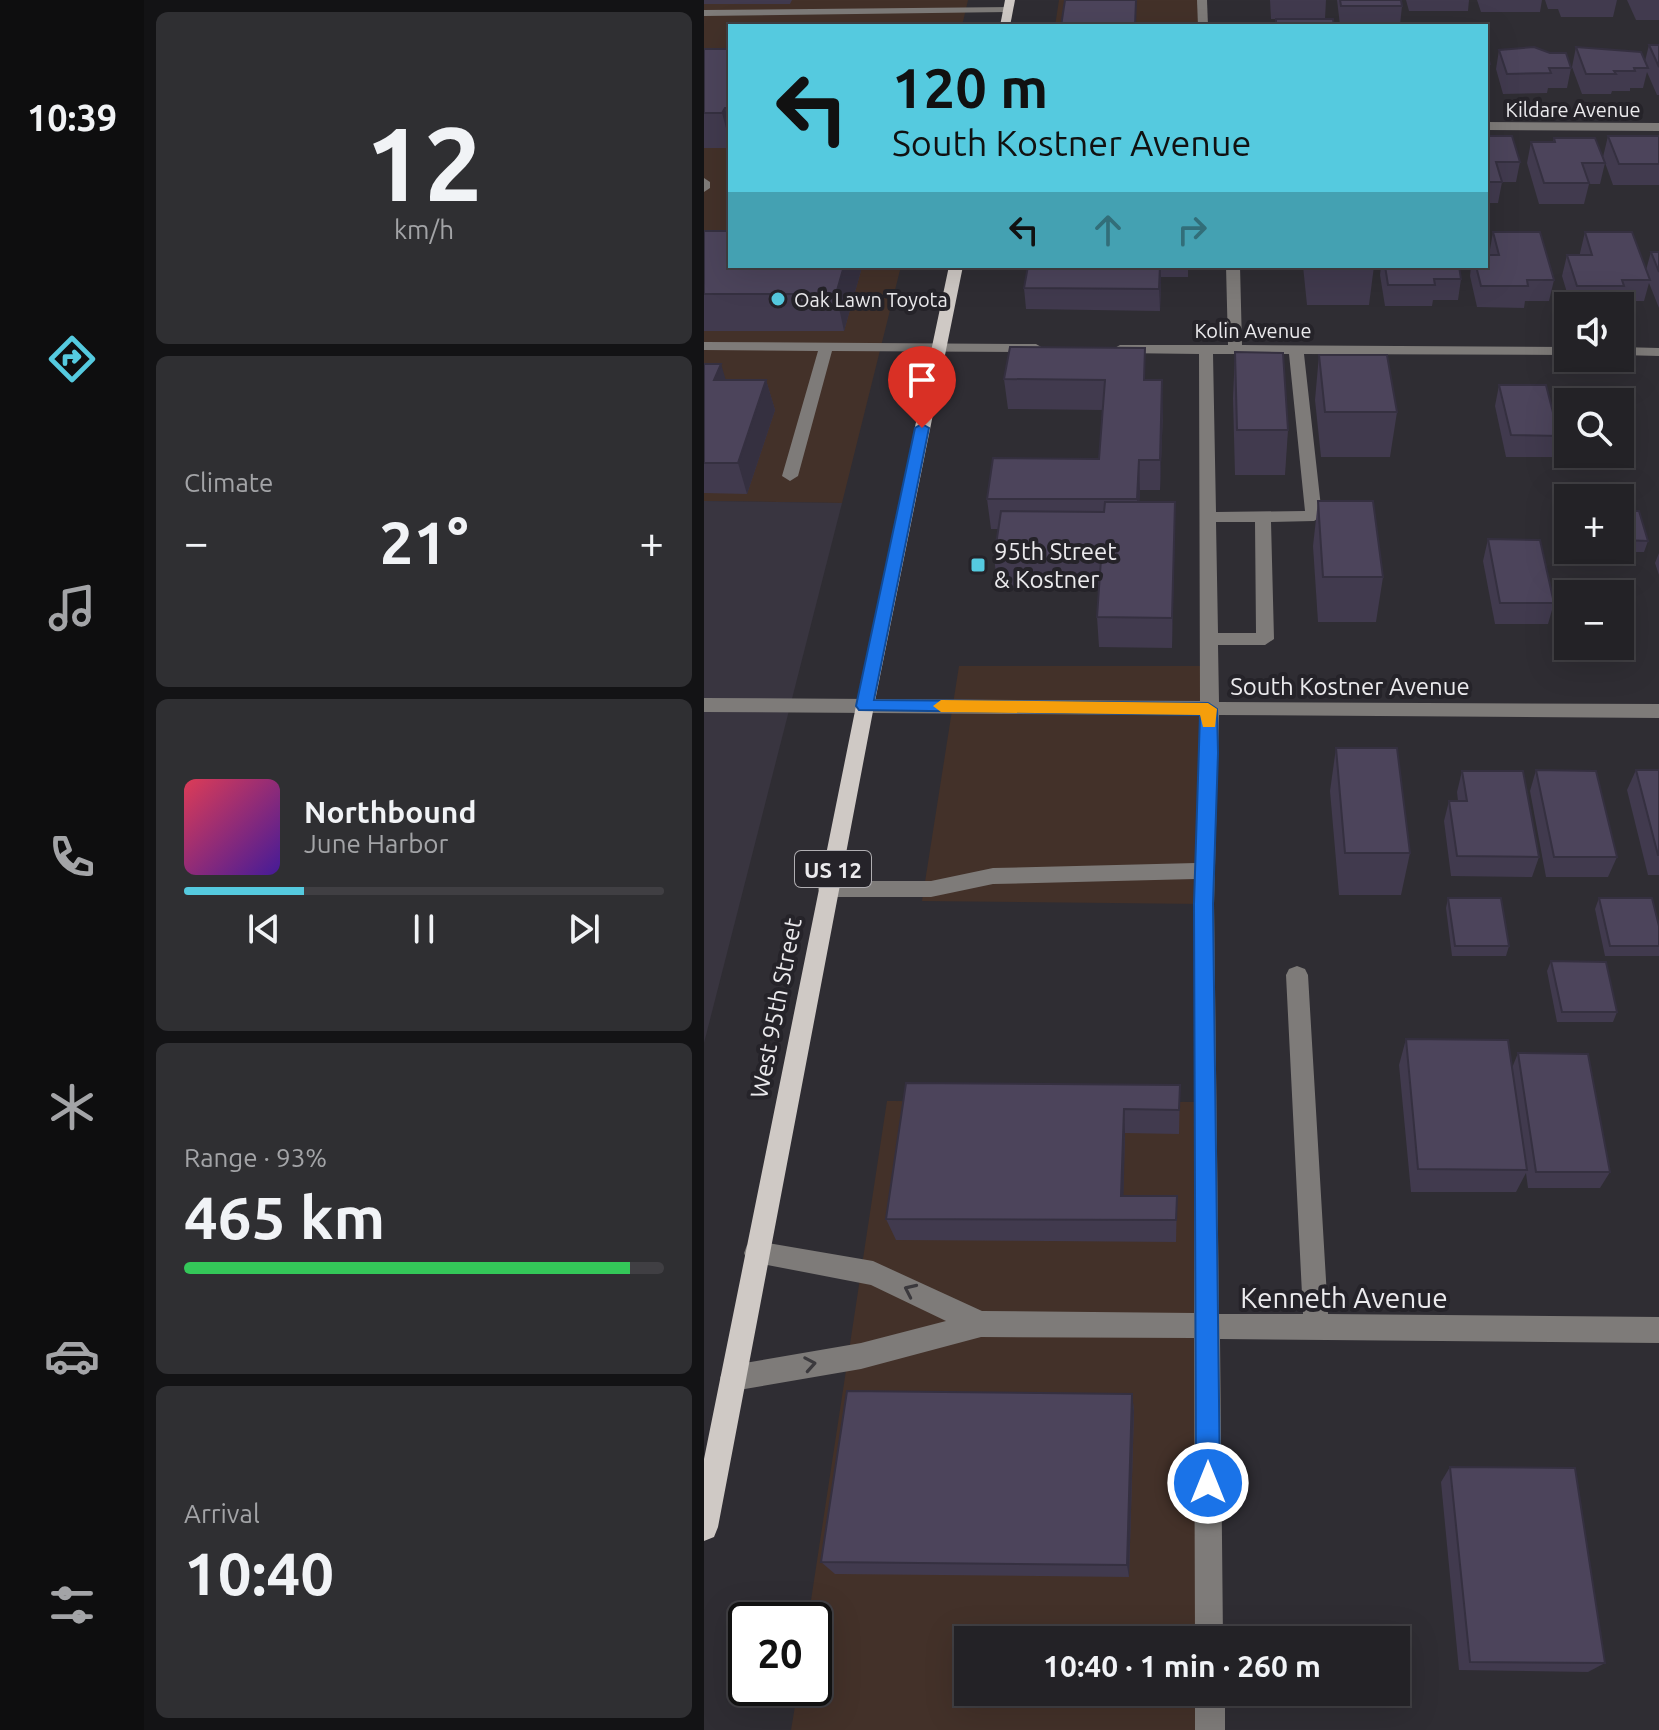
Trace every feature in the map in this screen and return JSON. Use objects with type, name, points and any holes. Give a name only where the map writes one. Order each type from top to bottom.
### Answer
[{"type":"main road","name":"West 95th Street","points":[[704,1527],[828,889],[956,268]]},
{"type":"street","points":[[1202,0],[1203,24]]},
{"type":"street","points":[[704,13],[903,12],[949,18],[1008,13]]},
{"type":"street","name":"Kildare Avenue","points":[[1488,126],[1659,127]]},
{"type":"street","points":[[1233,268],[1235,349]]},
{"type":"street","points":[[704,346],[1056,348]]},
{"type":"street","points":[[790,476],[826,348]]},
{"type":"street","name":"Kolin Avenue","points":[[1101,349],[1554,351]]},
{"type":"street","points":[[1206,350],[1210,639],[1210,753],[1204,871],[1209,1626]]},
{"type":"street","points":[[1209,517],[1314,516],[1296,350]]},
{"type":"street","points":[[1634,351],[1659,352]]},
{"type":"street","points":[[1210,639],[1265,639],[1263,516]]},
{"type":"street","name":"South Kostner Avenue","points":[[704,705],[1659,711]]},
{"type":"street","points":[[828,889],[931,889],[993,876],[1204,871]]},
{"type":"street","points":[[1297,975],[1316,1327]]},
{"type":"street","name":"Kenneth Avenue","points":[[756,1253],[873,1273],[981,1324]]},
{"type":"street","name":"Kenneth Avenue","points":[[733,1378],[861,1356],[981,1324],[1659,1330]]},
{"type":"street","points":[[1210,1706],[1210,1730]]},
{"type":"shaded area","points":[[704,0],[968,0],[962,24],[728,24],[728,268],[901,268],[842,503],[704,501]]},
{"type":"shaded area","points":[[1059,0],[1202,0],[1203,24],[1055,24]]},
{"type":"shaded area","points":[[704,501],[842,503],[704,1043]]},
{"type":"shaded area","points":[[959,666],[1208,666],[1204,904],[922,901]]},
{"type":"shaded area","points":[[887,1101],[1205,1102],[1209,1626],[954,1626],[954,1706],[1210,1706],[1210,1730],[791,1730],[795,1706],[832,1706],[832,1602],[811,1602]]},
{"type":"building","points":[[1065,0],[1136,0],[1135,24],[1061,24]]},
{"type":"building","points":[[1340,0],[1401,0],[1402,6],[1341,6]]},
{"type":"building","points":[[1276,19],[1333,19],[1334,24],[1276,24]]},
{"type":"building","points":[[1649,45],[1659,45],[1659,67]]},
{"type":"building","points":[[1534,47],[1550,53],[1566,53],[1571,68],[1549,68],[1551,73],[1507,74],[1499,50]]},
{"type":"building","points":[[1576,47],[1641,52],[1648,68],[1614,71],[1616,74],[1586,74]]},
{"type":"building","points":[[704,49],[728,49],[728,108],[722,113],[704,113]]},
{"type":"building","points":[[1488,136],[1512,136],[1520,162],[1496,162],[1502,182],[1488,182]]},
{"type":"building","points":[[1608,136],[1659,136],[1659,164],[1619,164]]},
{"type":"building","points":[[1554,138],[1595,138],[1605,163],[1582,163],[1589,183],[1544,183],[1531,142],[1555,142]]},
{"type":"building","points":[[704,231],[728,231],[728,268],[843,268],[836,294],[704,294]]},
{"type":"building","points":[[1493,232],[1540,232],[1554,280],[1527,280],[1528,286],[1481,286],[1476,268],[1488,268],[1488,255],[1499,255]]},
{"type":"building","points":[[1585,232],[1632,232],[1650,280],[1622,280],[1624,286],[1577,286],[1567,255],[1592,255]]},
{"type":"building","points":[[1651,252],[1659,252],[1659,272]]},
{"type":"building","points":[[1028,268],[1160,268],[1159,289],[1024,288]]},
{"type":"building","points":[[1385,268],[1459,268],[1461,279],[1434,279],[1435,285],[1388,285]]},
{"type":"building","points":[[1010,347],[1145,348],[1144,380],[1162,380],[1160,460],[1139,460],[1137,499],[987,499],[993,458],[1099,459],[1105,380],[1004,379]]},
{"type":"building","points":[[1235,352],[1283,353],[1288,430],[1237,430]]},
{"type":"building","points":[[1319,355],[1387,355],[1397,412],[1325,412]]},
{"type":"building","points":[[704,364],[721,364],[714,380],[766,380],[738,463],[704,463]]},
{"type":"building","points":[[1499,385],[1546,385],[1554,416],[1554,436],[1511,435]]},
{"type":"building","points":[[1318,501],[1373,501],[1383,577],[1323,577]]},
{"type":"building","points":[[1105,502],[1175,502],[1172,618],[1097,617],[1101,559],[994,558],[1001,511],[1104,512]]},
{"type":"building","points":[[1634,511],[1639,511],[1648,541],[1634,540]]},
{"type":"building","points":[[1488,539],[1540,540],[1554,603],[1500,603]]},
{"type":"building","points":[[1336,748],[1397,748],[1410,853],[1345,853]]},
{"type":"building","points":[[1536,770],[1596,771],[1617,857],[1554,857]]},
{"type":"building","points":[[1636,770],[1659,770],[1659,855],[1658,855]]},
{"type":"building","points":[[1462,771],[1523,771],[1539,857],[1457,856],[1449,801],[1467,801]]},
{"type":"building","points":[[1448,898],[1501,898],[1509,946],[1455,946]]},
{"type":"building","points":[[1599,898],[1652,898],[1659,926],[1659,946],[1610,946]]},
{"type":"building","points":[[1551,961],[1606,962],[1617,1012],[1562,1012]]},
{"type":"building","points":[[1406,1039],[1508,1040],[1527,1170],[1418,1169]]},
{"type":"building","points":[[1518,1053],[1588,1054],[1610,1172],[1536,1172]]},
{"type":"building","points":[[906,1083],[1180,1085],[1179,1110],[1124,1109],[1121,1196],[1177,1196],[1176,1220],[886,1219]]},
{"type":"building","points":[[847,1391],[1132,1394],[1127,1565],[821,1562]]},
{"type":"building","points":[[1450,1467],[1575,1468],[1605,1663],[1470,1662]]},
{"type":"slow traffic","points":[[941,706],[1208,709],[1209,722]]},
{"type":"place","name":"Oak Lawn Toyota","points":[[778,299]]},
{"type":"place","name":"95th Street & Kostner","points":[[978,565]]},
{"type":"route","points":[[922,428],[865,706],[1208,709],[1210,753],[1204,904],[1208,1483]]}]
